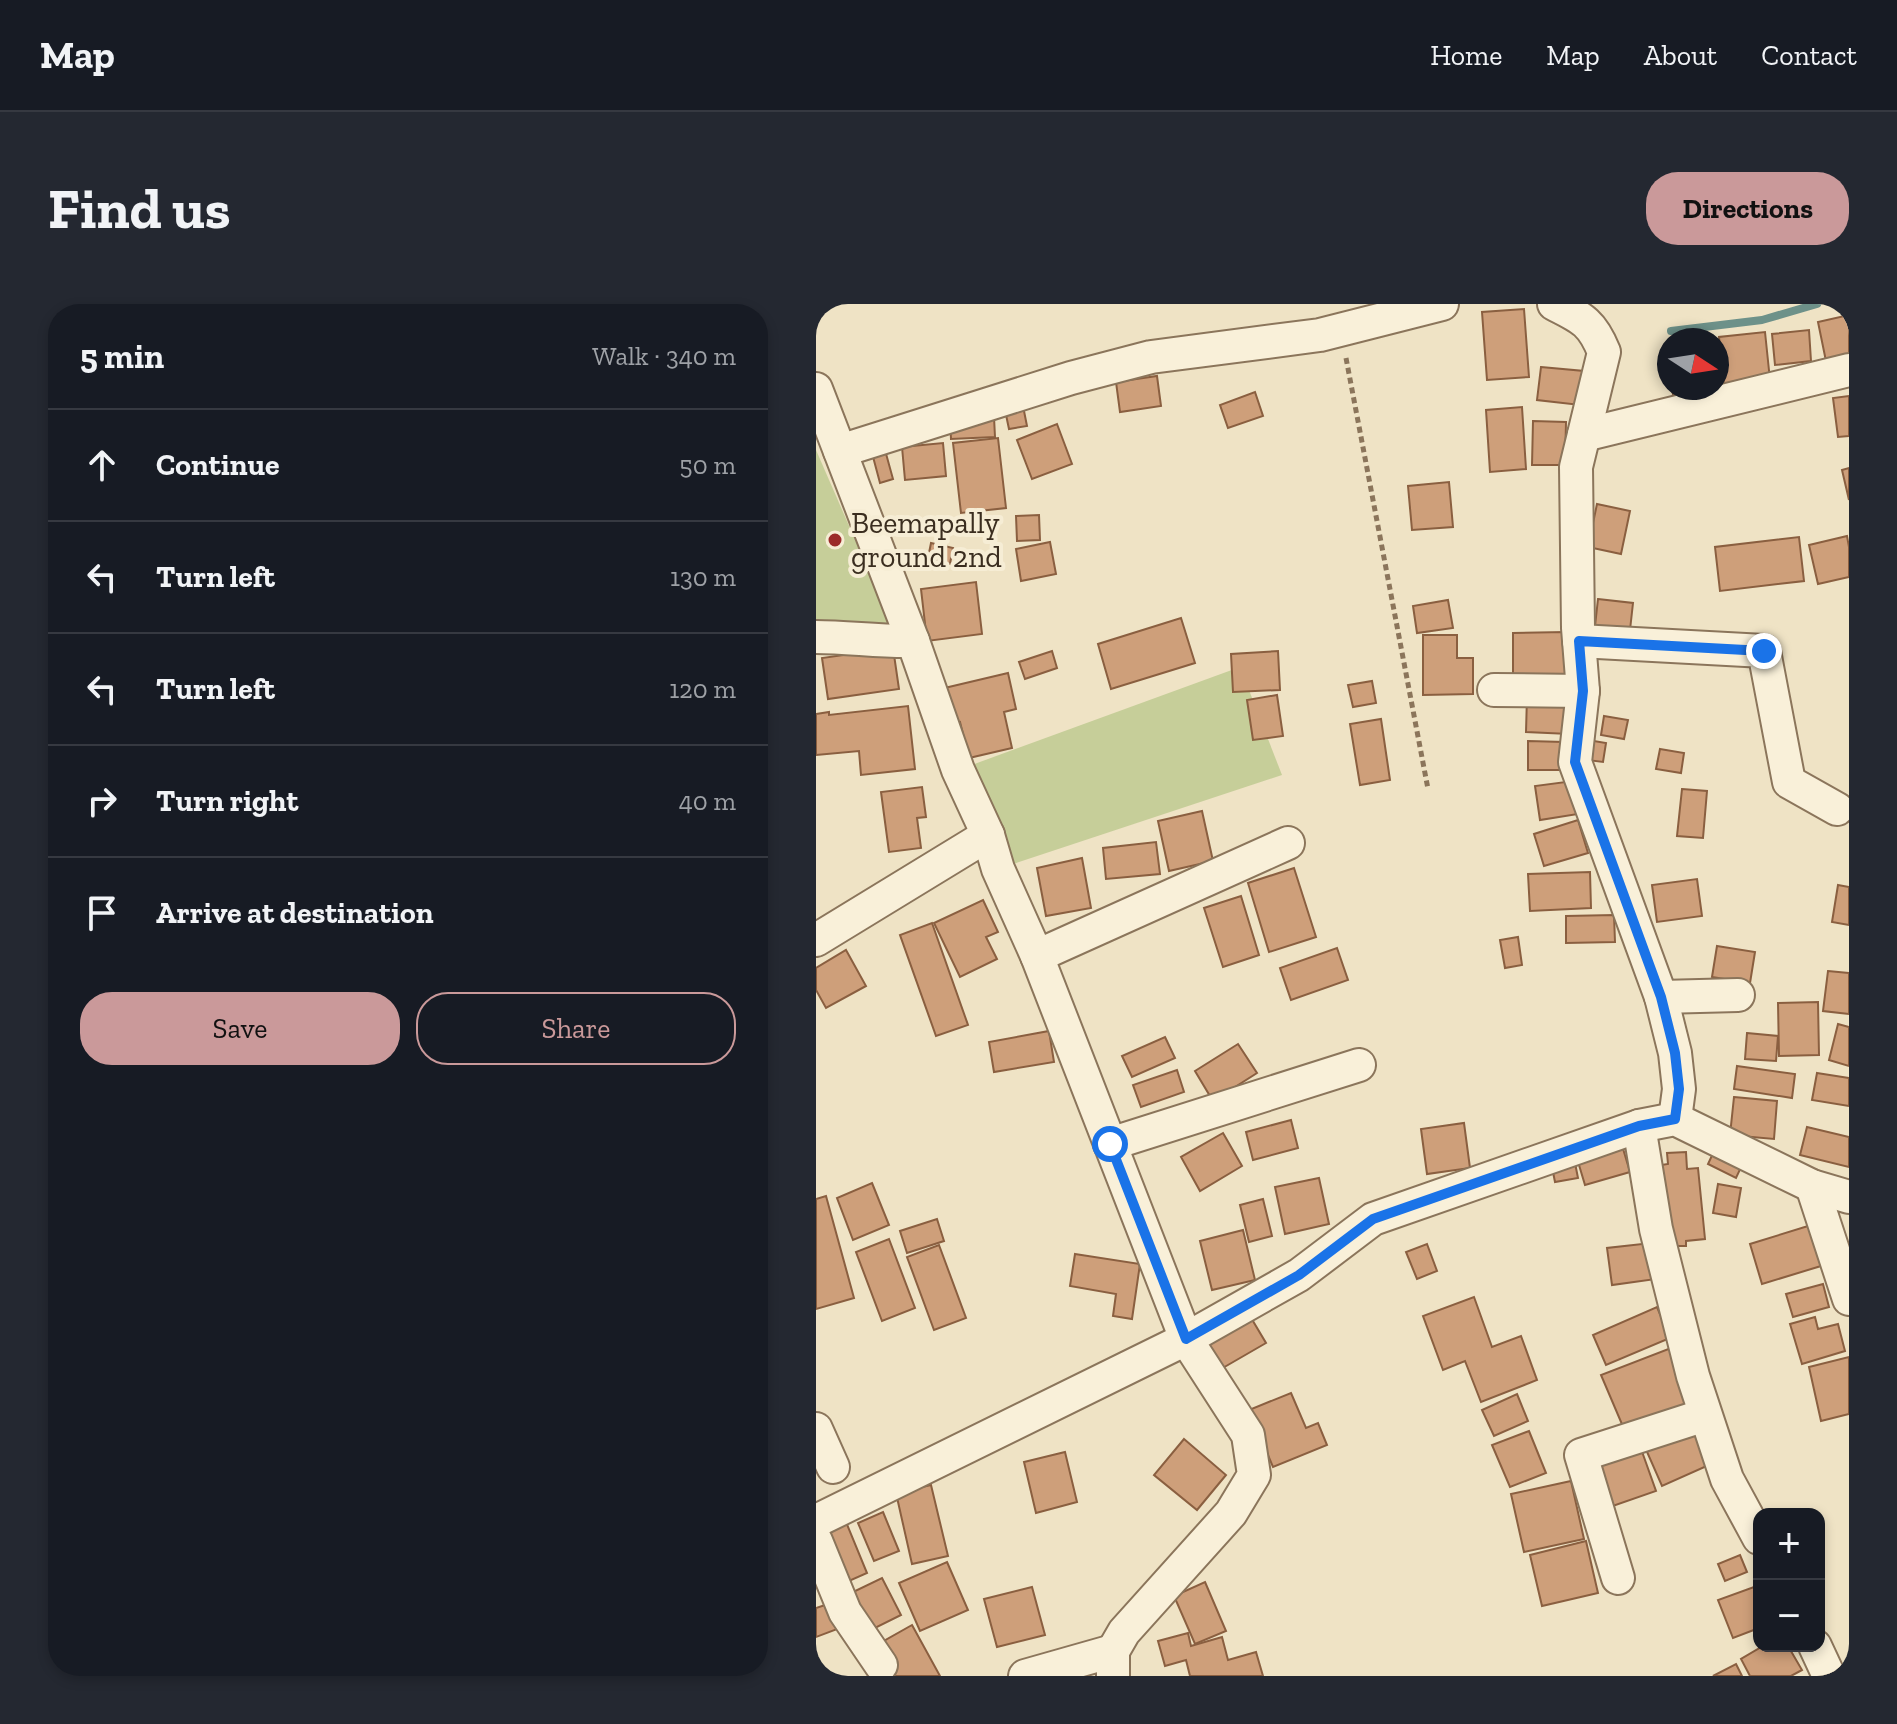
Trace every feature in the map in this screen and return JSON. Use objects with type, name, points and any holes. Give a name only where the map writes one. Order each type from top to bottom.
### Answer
[{"type":"street","points":[[840,451],[1071,378],[1151,357],[1320,335],[1442,304]]},
{"type":"street","points":[[1554,304],[1586,321],[1604,352],[1576,467],[1579,641],[1583,691],[1575,762],[1661,997],[1675,1053],[1679,1089],[1675,1119]]},
{"type":"street","points":[[1584,435],[1849,370]]},
{"type":"street","points":[[816,389],[913,641],[958,770],[1037,956],[1186,1339],[1248,1435],[1254,1475],[1231,1513],[1124,1632],[1113,1663],[1025,1676]]},
{"type":"street","points":[[816,637],[846,637],[878,642],[913,641]]},
{"type":"street","points":[[1579,641],[1764,651],[1789,782],[1837,809]]},
{"type":"street","points":[[1494,690],[1583,691]]},
{"type":"street","points":[[816,940],[988,835]]},
{"type":"street","points":[[1037,956],[1288,843]]},
{"type":"street","points":[[1661,997],[1738,995]]},
{"type":"street","points":[[1110,1144],[1359,1065]]},
{"type":"street","points":[[816,1521],[1186,1339],[1299,1275],[1373,1219],[1639,1126],[1675,1119],[1836,1189],[1849,1299]]},
{"type":"street","points":[[1639,1126],[1656,1229],[1693,1376],[1727,1479],[1753,1527]]},
{"type":"street","points":[[1618,1578],[1581,1455],[1705,1415]]},
{"type":"street","points":[[816,1429],[833,1467]]},
{"type":"street","points":[[816,1541],[845,1612],[881,1665]]},
{"type":"street","points":[[1818,1652],[1832,1676],[1849,1670]]},
{"type":"path","points":[[1340,330],[1428,789]]},
{"type":"green space","name":"Beemapally ground 2nd","points":[[816,450],[894,629],[816,630]]},
{"type":"green space","points":[[1240,667],[1282,775],[998,869],[958,770]]},
{"type":"building","points":[[1524,309],[1529,377],[1487,380],[1482,312]]},
{"type":"building","points":[[1849,315],[1849,361],[1827,366],[1818,322]]},
{"type":"building","points":[[1809,330],[1811,361],[1775,365],[1772,334]]},
{"type":"building","points":[[1765,332],[1770,380],[1729,384],[1729,336]]},
{"type":"building","points":[[1541,367],[1584,371],[1580,405],[1537,400]]},
{"type":"building","points":[[1157,376],[1161,406],[1120,412],[1116,382]]},
{"type":"building","points":[[1255,392],[1263,416],[1228,428],[1220,405]]},
{"type":"building","points":[[1849,396],[1849,436],[1838,437],[1833,398]]},
{"type":"building","points":[[1023,406],[1027,426],[1009,429],[1005,410]]},
{"type":"building","points":[[1522,407],[1526,469],[1490,472],[1486,410]]},
{"type":"building","points":[[994,417],[995,437],[951,439],[950,420]]},
{"type":"building","points":[[1533,421],[1566,422],[1565,465],[1532,465]]},
{"type":"building","points":[[1057,424],[1072,464],[1032,479],[1017,440]]},
{"type":"building","points":[[998,438],[1006,508],[961,513],[953,443]]},
{"type":"building","points":[[943,443],[946,476],[905,480],[902,447]]},
{"type":"building","points":[[885,450],[893,479],[880,483],[872,453]]},
{"type":"building","points":[[1849,468],[1849,500],[1842,470]]},
{"type":"building","points":[[1449,482],[1453,527],[1412,530],[1408,486]]},
{"type":"building","points":[[1597,504],[1630,511],[1621,554],[1588,547]]},
{"type":"building","points":[[1039,515],[1040,540],[1017,541],[1016,516]]},
{"type":"building","points":[[1847,536],[1849,577],[1818,584],[1809,545]]},
{"type":"building","points":[[1799,537],[1804,581],[1720,591],[1715,547]]},
{"type":"building","points":[[1050,542],[1056,574],[1021,581],[1016,549]]},
{"type":"building","points":[[931,543],[953,548],[950,564],[928,558]]},
{"type":"building","points":[[976,582],[982,634],[927,641],[921,589]]},
{"type":"building","points":[[1598,599],[1633,603],[1630,630],[1595,626]]},
{"type":"building","points":[[1448,600],[1453,628],[1417,633],[1413,606]]},
{"type":"building","points":[[1181,618],[1195,663],[1111,689],[1098,644]]},
{"type":"building","points":[[1565,632],[1565,686],[1513,687],[1513,633]]},
{"type":"building","points":[[1423,635],[1457,635],[1457,658],[1473,658],[1473,694],[1423,695]]},
{"type":"building","points":[[893,648],[899,689],[828,699],[822,658]]},
{"type":"building","points":[[1052,651],[1057,668],[1025,679],[1019,662]]},
{"type":"building","points":[[1278,651],[1280,690],[1233,692],[1231,654]]},
{"type":"building","points":[[1008,673],[1016,709],[1004,712],[1012,748],[969,758],[960,722],[945,726],[936,690]]},
{"type":"building","points":[[1372,681],[1376,703],[1353,707],[1348,685]]},
{"type":"building","points":[[1277,695],[1283,736],[1253,740],[1247,700]]},
{"type":"building","points":[[1527,696],[1571,698],[1569,734],[1526,732]]},
{"type":"building","points":[[908,706],[915,769],[861,775],[859,751],[816,755],[816,714]]},
{"type":"building","points":[[1604,716],[1628,720],[1624,739],[1601,735]]},
{"type":"building","points":[[1381,719],[1390,780],[1360,785],[1350,724]]},
{"type":"building","points":[[1582,739],[1606,743],[1603,762],[1579,759]]},
{"type":"building","points":[[1528,741],[1564,742],[1564,770],[1528,770]]},
{"type":"building","points":[[1660,749],[1684,753],[1681,773],[1656,769]]},
{"type":"building","points":[[1573,781],[1578,814],[1540,820],[1535,786]]},
{"type":"building","points":[[922,787],[926,817],[917,818],[921,848],[889,852],[881,792]]},
{"type":"building","points":[[1682,789],[1707,791],[1703,838],[1677,836]]},
{"type":"building","points":[[1202,811],[1213,861],[1169,871],[1158,821]]},
{"type":"building","points":[[1578,820],[1588,853],[1544,866],[1534,834]]},
{"type":"building","points":[[1156,842],[1160,874],[1106,879],[1103,848]]},
{"type":"building","points":[[1082,858],[1091,908],[1046,916],[1037,868]]},
{"type":"building","points":[[1294,868],[1316,937],[1269,952],[1248,883]]},
{"type":"building","points":[[1590,872],[1591,908],[1530,911],[1528,874]]},
{"type":"building","points":[[1697,879],[1702,916],[1657,922],[1652,885]]},
{"type":"building","points":[[1838,885],[1849,887],[1849,925],[1832,922]]},
{"type":"building","points":[[1241,896],[1259,955],[1223,967],[1204,908]]},
{"type":"building","points":[[983,900],[998,932],[986,937],[997,959],[960,977],[934,923]]},
{"type":"building","points":[[1614,915],[1615,942],[1566,943],[1566,916]]},
{"type":"building","points":[[932,923],[968,1025],[936,1036],[900,935]]},
{"type":"building","points":[[1518,937],[1522,965],[1505,968],[1500,940]]},
{"type":"building","points":[[1717,946],[1755,952],[1750,983],[1712,977]]},
{"type":"building","points":[[1337,948],[1348,980],[1291,1000],[1280,968]]},
{"type":"building","points":[[846,950],[866,986],[826,1008],[816,990],[816,968]]},
{"type":"building","points":[[1828,971],[1849,973],[1849,1014],[1823,1011]]},
{"type":"building","points":[[1818,1002],[1819,1055],[1779,1056],[1778,1003]]},
{"type":"building","points":[[1838,1024],[1849,1027],[1849,1066],[1829,1060]]},
{"type":"building","points":[[1049,1031],[1054,1062],[994,1072],[989,1042]]},
{"type":"building","points":[[1747,1033],[1778,1036],[1776,1061],[1745,1059]]},
{"type":"building","points":[[1165,1037],[1175,1058],[1132,1077],[1122,1056]]},
{"type":"building","points":[[1238,1044],[1257,1073],[1213,1101],[1195,1071]]},
{"type":"building","points":[[1737,1066],[1795,1074],[1792,1098],[1734,1089]]},
{"type":"building","points":[[1177,1070],[1184,1092],[1141,1107],[1133,1085]]},
{"type":"building","points":[[1817,1073],[1849,1078],[1849,1106],[1812,1100]]},
{"type":"building","points":[[1734,1097],[1777,1101],[1774,1139],[1730,1135]]},
{"type":"building","points":[[1291,1120],[1298,1148],[1253,1160],[1246,1132]]},
{"type":"building","points":[[1464,1123],[1470,1168],[1427,1174],[1421,1129]]},
{"type":"building","points":[[1807,1127],[1849,1137],[1849,1167],[1800,1155]]},
{"type":"building","points":[[1223,1133],[1242,1166],[1200,1191],[1181,1157]]},
{"type":"building","points":[[1621,1142],[1630,1172],[1585,1185],[1576,1155]]},
{"type":"building","points":[[1715,1149],[1743,1163],[1736,1178],[1708,1164]]},
{"type":"building","points":[[1686,1152],[1687,1169],[1698,1168],[1705,1239],[1686,1241],[1686,1246],[1672,1246],[1669,1209],[1664,1210],[1661,1165],[1668,1164],[1667,1153]]},
{"type":"building","points":[[1573,1153],[1578,1178],[1555,1182],[1550,1157]]},
{"type":"building","points":[[1319,1178],[1329,1224],[1285,1234],[1275,1187]]},
{"type":"building","points":[[872,1183],[889,1225],[853,1240],[837,1198]]},
{"type":"building","points":[[1718,1184],[1741,1188],[1736,1217],[1713,1213]]},
{"type":"building","points":[[826,1196],[854,1298],[816,1309],[816,1199]]},
{"type":"building","points":[[1263,1199],[1272,1236],[1249,1242],[1240,1205]]},
{"type":"building","points":[[937,1219],[944,1241],[907,1253],[900,1231]]},
{"type":"building","points":[[1808,1226],[1821,1266],[1762,1284],[1750,1244]]},
{"type":"building","points":[[1243,1230],[1255,1280],[1212,1290],[1200,1241]]},
{"type":"building","points":[[889,1239],[915,1308],[882,1321],[856,1252]]},
{"type":"building","points":[[1651,1243],[1656,1279],[1612,1285],[1607,1248]]},
{"type":"building","points":[[1427,1244],[1437,1271],[1417,1279],[1406,1252]]},
{"type":"building","points":[[939,1245],[966,1318],[934,1330],[907,1257]]},
{"type":"building","points":[[1075,1254],[1140,1264],[1132,1319],[1113,1316],[1116,1294],[1070,1286]]},
{"type":"building","points":[[1823,1284],[1829,1307],[1793,1317],[1786,1294]]},
{"type":"building","points":[[1474,1297],[1492,1347],[1521,1336],[1537,1380],[1481,1402],[1465,1361],[1443,1370],[1423,1316]]},
{"type":"building","points":[[1657,1307],[1670,1338],[1606,1365],[1593,1335]]},
{"type":"building","points":[[1247,1311],[1266,1343],[1221,1369],[1202,1338]]},
{"type":"building","points":[[1815,1317],[1818,1329],[1838,1324],[1845,1351],[1802,1364],[1790,1324]]},
{"type":"building","points":[[1671,1348],[1695,1405],[1624,1429],[1601,1375]]},
{"type":"building","points":[[1849,1357],[1849,1414],[1821,1421],[1809,1367]]},
{"type":"building","points":[[1291,1393],[1306,1428],[1318,1423],[1327,1445],[1273,1467],[1249,1410]]},
{"type":"building","points":[[1517,1394],[1528,1421],[1494,1436],[1482,1410]]},
{"type":"building","points":[[1690,1424],[1709,1465],[1662,1486],[1644,1445]]},
{"type":"building","points":[[1529,1431],[1546,1473],[1510,1487],[1492,1445]]},
{"type":"building","points":[[1184,1439],[1226,1475],[1197,1510],[1154,1475]]},
{"type":"building","points":[[1640,1446],[1656,1491],[1607,1508],[1591,1464]]},
{"type":"building","points":[[1065,1452],[1077,1502],[1036,1513],[1024,1462]]},
{"type":"building","points":[[1571,1481],[1584,1539],[1524,1552],[1511,1494]]},
{"type":"building","points":[[931,1485],[948,1556],[912,1564],[896,1493]]},
{"type":"building","points":[[883,1512],[899,1551],[874,1561],[858,1523]]},
{"type":"building","points":[[846,1522],[867,1573],[840,1585],[819,1534]]},
{"type":"building","points":[[1586,1541],[1598,1593],[1542,1606],[1530,1555]]},
{"type":"building","points":[[1740,1555],[1747,1572],[1725,1581],[1718,1564]]},
{"type":"building","points":[[947,1562],[968,1610],[920,1631],[899,1583]]},
{"type":"building","points":[[882,1578],[901,1615],[869,1631],[851,1593]]},
{"type":"building","points":[[1205,1582],[1226,1631],[1195,1644],[1174,1596]]},
{"type":"building","points":[[1032,1587],[1045,1635],[997,1647],[984,1599]]},
{"type":"building","points":[[1753,1587],[1753,1630],[1733,1638],[1718,1600]]},
{"type":"building","points":[[831,1603],[840,1628],[816,1637],[816,1608]]},
{"type":"building","points":[[912,1625],[940,1676],[891,1676],[875,1646]]},
{"type":"building","points":[[1188,1633],[1191,1646],[1222,1637],[1228,1660],[1256,1652],[1263,1676],[1190,1676],[1186,1660],[1165,1666],[1158,1641]]},
{"type":"building","points":[[1753,1652],[1792,1652],[1802,1670],[1791,1676],[1750,1676],[1741,1659]]},
{"type":"building","points":[[1736,1664],[1742,1676],[1713,1676]]},
{"type":"waterway","points":[[1696,328],[1762,320],[1817,304]]},
{"type":"place","name":"Beemapally ground 2nd","points":[[835,540]]},
{"type":"route","points":[[1110,1144],[1186,1339],[1299,1275],[1373,1219],[1639,1126],[1675,1119],[1679,1089],[1675,1053],[1661,997],[1575,762],[1583,691],[1579,641],[1764,651]]}]
